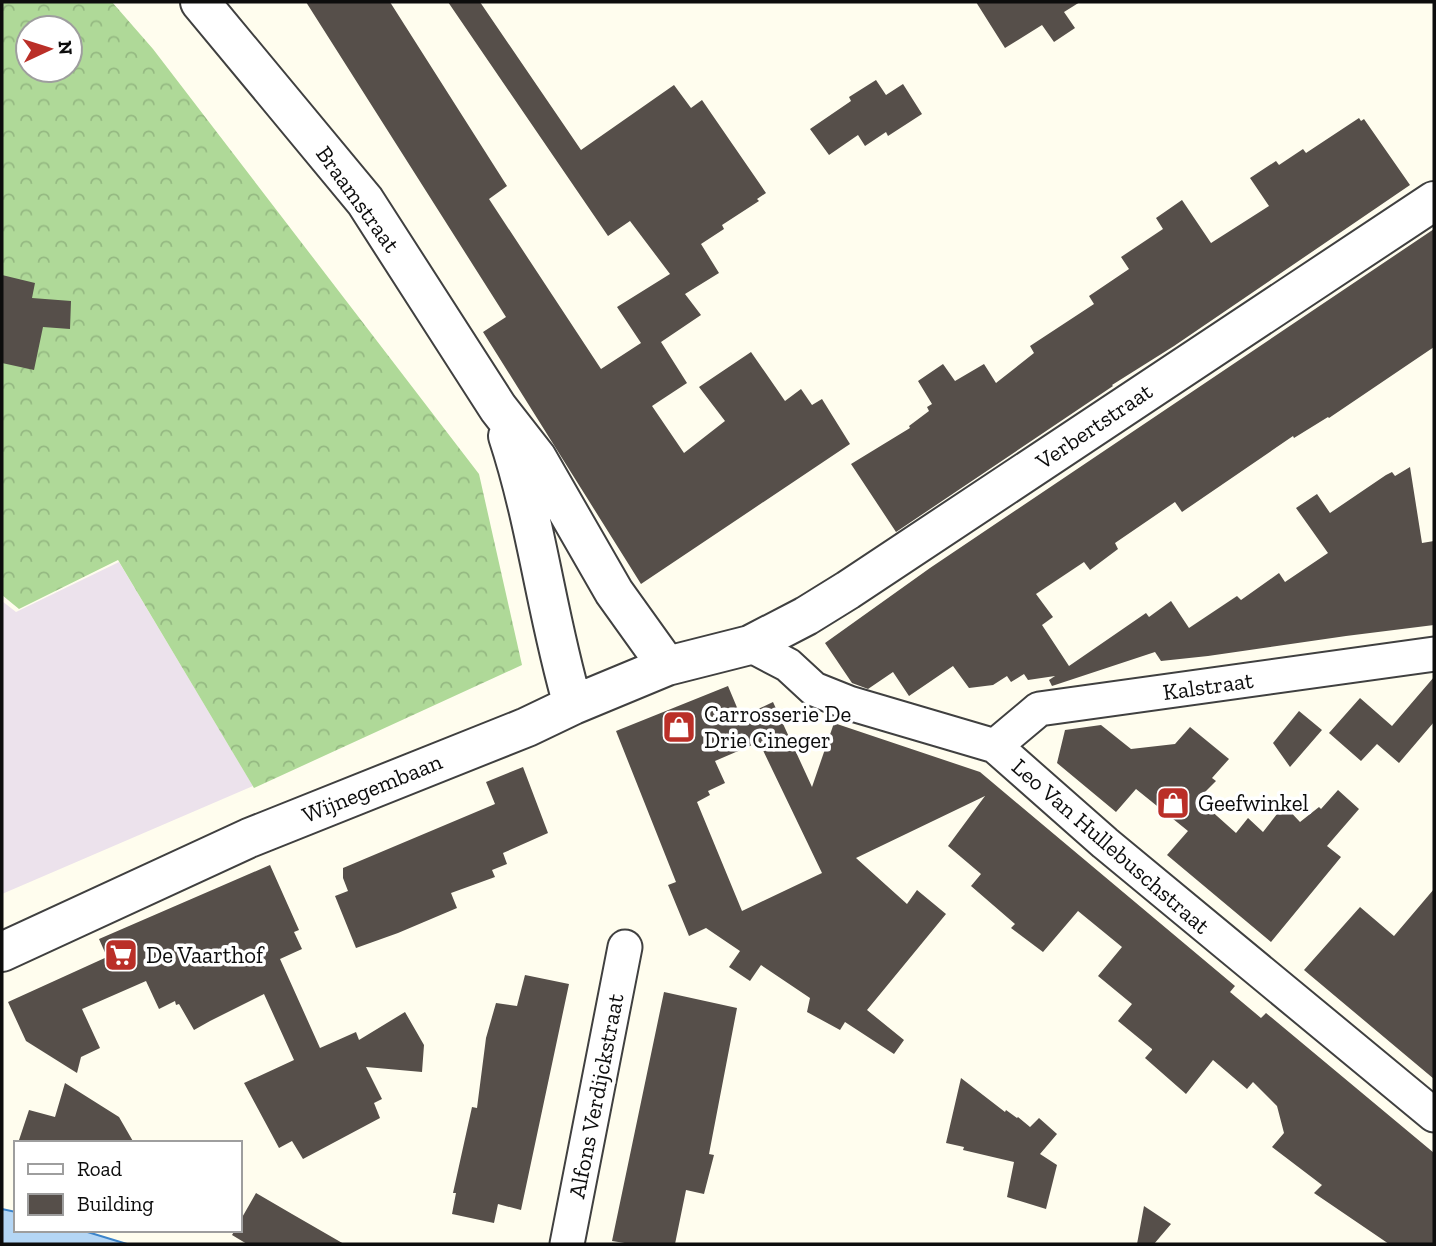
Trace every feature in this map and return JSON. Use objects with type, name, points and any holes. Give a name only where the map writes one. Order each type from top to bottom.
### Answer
[{"type":"street","name":"Braamstraat","points":[[200,2],[365,201],[498,408],[537,458],[614,592],[667,666]]},
{"type":"street","name":"Verbertstraat","points":[[750,645],[806,616],[848,590],[1434,201]]},
{"type":"street","name":"Braamstraat","points":[[498,408],[519,472],[561,664],[573,705]]},
{"type":"street","points":[[531,525],[567,509]]},
{"type":"street","name":"Wijnegembaan","points":[[2,953],[249,838],[527,727],[667,666],[750,645]]},
{"type":"street","name":"Leo Van Hullebuschstraat","points":[[750,645],[788,666],[814,690],[995,746],[1126,861],[1434,1115]]},
{"type":"street","name":"Kalstraat","points":[[995,746],[1039,709],[1434,654]]},
{"type":"street","name":"Alfons Verdijckstraat","points":[[567,1244],[625,947]]},
{"type":"shaded area","points":[[119,562],[253,786],[2,894],[2,601],[16,612]]},
{"type":"green space","points":[[2,2],[112,2],[153,49],[479,474],[522,665],[254,788],[118,560],[19,609],[2,595]]},
{"type":"water","points":[[2,1209],[14,1212],[14,1232],[88,1232],[127,1244],[2,1244]]},
{"type":"building","points":[[306,2],[390,2],[507,186],[489,199],[601,369],[641,343],[617,307],[670,274],[630,221],[608,236],[448,2],[480,2],[581,150],[674,85],[691,108],[702,100],[766,193],[757,199],[759,201],[722,225],[724,229],[701,244],[719,273],[685,294],[701,315],[661,342],[687,383],[652,406],[684,453],[725,421],[699,387],[751,352],[785,401],[801,389],[812,405],[822,399],[850,444],[641,584],[483,332],[506,317]]},
{"type":"building","points":[[976,2],[1080,2],[1064,12],[1075,28],[1054,42],[1042,25],[1005,48]]},
{"type":"building","points":[[876,80],[886,95],[903,84],[922,114],[888,136],[886,132],[865,146],[858,135],[829,155],[810,129],[851,101],[849,97]]},
{"type":"building","points":[[1359,118],[1361,121],[1364,119],[1410,185],[896,532],[851,464],[910,428],[909,426],[929,411],[927,407],[932,404],[918,381],[943,364],[955,381],[984,364],[996,383],[1034,353],[1030,346],[1094,304],[1089,296],[1129,269],[1121,257],[1163,229],[1156,218],[1182,200],[1211,243],[1269,206],[1250,178],[1276,161],[1279,165],[1303,149],[1306,153]]},
{"type":"building","points":[[1434,229],[1434,347],[1329,418],[1294,438],[1293,436],[1182,512],[1175,502],[1115,543],[1118,549],[1090,570],[1084,562],[1036,594],[1053,617],[1042,625],[1069,666],[1146,613],[1149,617],[1171,601],[1189,628],[1237,596],[1241,600],[1279,573],[1285,582],[1328,553],[1296,508],[1317,494],[1330,513],[1386,475],[1392,472],[1395,476],[1410,467],[1422,543],[1434,541],[1434,625],[1161,661],[1155,652],[1052,686],[1049,680],[1055,676],[1028,680],[1024,674],[1011,682],[1007,676],[993,685],[969,688],[953,666],[909,696],[893,672],[868,689],[852,683],[825,643],[930,568]]},
{"type":"building","points":[[2,275],[35,283],[32,298],[71,301],[70,329],[43,327],[34,370],[2,363]]},
{"type":"building","points":[[1434,677],[1434,722],[1399,763],[1377,744],[1361,761],[1329,733],[1360,698],[1392,726]]},
{"type":"building","points":[[728,686],[741,717],[773,702],[812,787],[834,723],[980,772],[1235,986],[1230,992],[1261,1018],[1266,1013],[1434,1153],[1434,1244],[1389,1244],[1314,1193],[1322,1185],[1272,1147],[1284,1133],[1277,1106],[1253,1082],[1247,1089],[1213,1060],[1186,1094],[1145,1058],[1152,1049],[1118,1021],[1132,1004],[1098,976],[1122,947],[1078,911],[1043,952],[1011,928],[1015,924],[971,886],[981,874],[948,846],[985,796],[856,858],[907,904],[917,890],[946,914],[867,1010],[904,1040],[894,1054],[845,1022],[840,1030],[807,1012],[810,998],[761,965],[750,981],[729,967],[740,951],[706,928],[689,936],[668,885],[676,882],[616,731]],"holes":[[[759,742],[822,873],[742,911],[697,802],[710,795],[708,791],[725,783],[715,761]]]},
{"type":"building","points":[[1299,711],[1322,730],[1290,767],[1273,743]]},
{"type":"building","points":[[1101,725],[1131,749],[1175,744],[1190,727],[1229,759],[1212,778],[1216,781],[1198,799],[1236,833],[1248,818],[1263,832],[1284,805],[1300,822],[1319,807],[1321,809],[1338,790],[1359,809],[1327,846],[1341,857],[1271,942],[1167,855],[1188,831],[1136,789],[1116,812],[1057,763],[1065,730]]},
{"type":"building","points":[[523,767],[548,833],[503,853],[507,864],[492,870],[495,877],[451,893],[457,908],[356,948],[335,896],[348,891],[343,878],[343,868],[495,804],[486,782]]},
{"type":"building","points":[[270,865],[299,930],[294,932],[302,949],[280,959],[320,1048],[356,1032],[359,1040],[405,1012],[424,1045],[422,1072],[366,1067],[382,1099],[374,1103],[380,1118],[303,1159],[292,1141],[279,1148],[244,1083],[294,1060],[264,994],[194,1030],[175,1001],[159,1009],[146,981],[82,1009],[100,1048],[81,1057],[77,1073],[26,1041],[8,1002],[107,957],[99,939]]},
{"type":"building","points":[[1434,889],[1434,1079],[1304,970],[1360,907],[1394,936]]},
{"type":"building","points":[[525,975],[569,984],[521,1210],[498,1204],[494,1223],[452,1214],[456,1193],[453,1193],[472,1107],[477,1108],[486,1038],[496,1003],[517,1006]]},
{"type":"building","points":[[664,992],[737,1008],[709,1154],[714,1155],[704,1194],[686,1190],[675,1244],[612,1241]]},
{"type":"building","points":[[961,1078],[1005,1112],[1006,1110],[1018,1117],[1030,1127],[1039,1118],[1057,1134],[1040,1154],[1057,1165],[1046,1209],[1007,1197],[1014,1162],[963,1150],[964,1147],[946,1143]]},
{"type":"building","points":[[65,1083],[119,1117],[133,1141],[19,1141],[29,1110],[55,1117]]},
{"type":"building","points":[[256,1193],[344,1244],[247,1244],[232,1235],[234,1232],[242,1232],[242,1218]]},
{"type":"building","points":[[1144,1206],[1171,1224],[1154,1244],[1137,1244]]},
{"type":"place","name":"Carrosserie De Drie Cineger","points":[[679,727]]},
{"type":"place","name":"Geefwinkel","points":[[1173,803]]},
{"type":"place","name":"De Vaarthof","points":[[121,955]]}]
